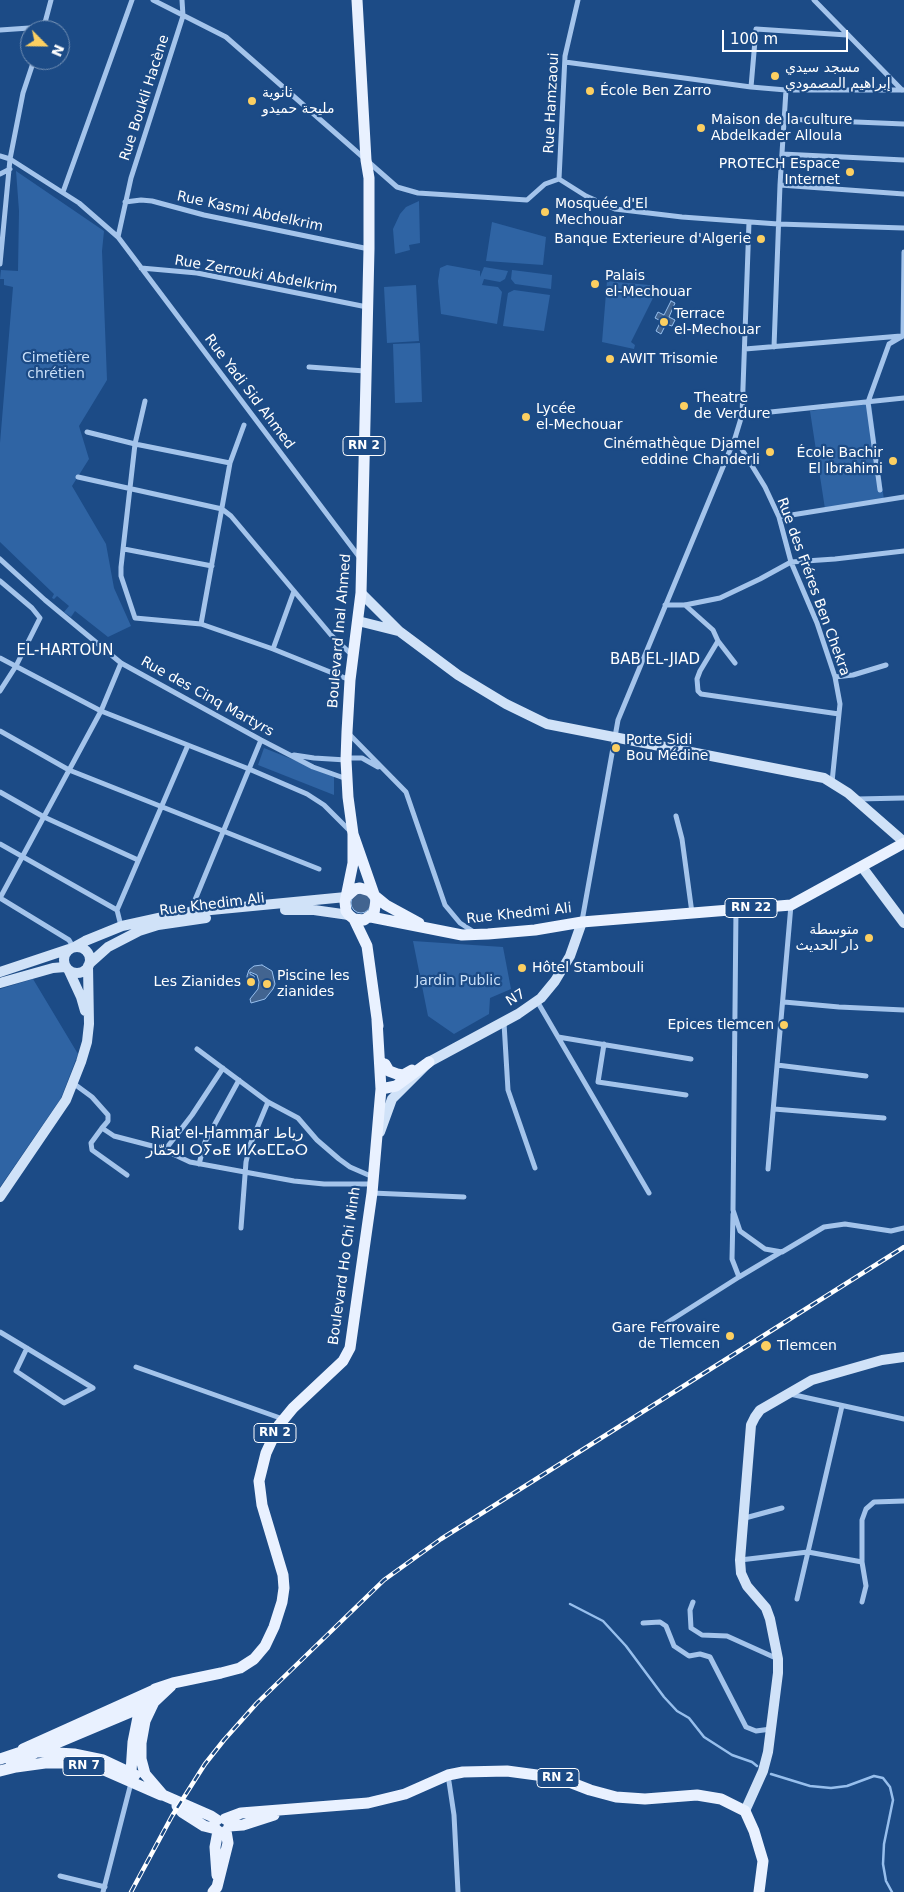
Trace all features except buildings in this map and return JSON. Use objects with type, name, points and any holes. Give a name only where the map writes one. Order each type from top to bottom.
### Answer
[{"type":"main road","name":"RN 2","points":[[357,0],[366,160]]},
{"type":"main road","points":[[357,14],[365,0]]},
{"type":"main road","name":"Boulevard Inal Ahmed","points":[[353,834],[346,759],[350,680],[361,593],[369,249],[369,178],[366,160]]},
{"type":"main road","points":[[361,593],[399,631],[458,675],[506,704],[546,724],[824,778],[854,799],[902,846]]},
{"type":"main road","points":[[358,621],[399,631]]},
{"type":"main road","name":"RN 2","points":[[353,834],[374,895]]},
{"type":"main road","name":"RN 2","points":[[347,897],[353,864],[353,834]]},
{"type":"main road","name":"RN 22","points":[[582,922],[791,905],[902,846]]},
{"type":"main road","points":[[862,868],[904,923]]},
{"type":"main road","points":[[360,888],[370,891],[374,895],[376,909],[370,917],[364,920],[351,917],[345,907],[347,897],[355,889],[360,888]]},
{"type":"main road","name":"Rue Khedmi Ali","points":[[374,895],[386,905],[429,929]]},
{"type":"main road","name":"Rue Khedim Ali","points":[[73,947],[122,926],[190,912],[347,897]]},
{"type":"main road","name":"Rue Khedim Ali","points":[[89,965],[116,941],[138,931],[158,925],[200,918],[288,910],[314,910],[351,917]]},
{"type":"main road","name":"RN 2","points":[[351,917],[367,946]]},
{"type":"main road","name":"RN 2","points":[[370,917],[367,946],[384,1088]]},
{"type":"main road","name":"Rue Khedmi Ali","points":[[370,917],[462,935],[536,930],[582,922]]},
{"type":"main road","name":"N7","points":[[377,1140],[392,1099],[429,1062],[504,1022],[537,1001],[556,981],[570,956],[582,922]]},
{"type":"main road","points":[[73,947],[63,958],[81,997],[89,1024]]},
{"type":"main road","points":[[0,972],[73,947],[82,948],[90,958],[87,1042],[73,1083],[66,1100],[0,1197]]},
{"type":"main road","points":[[0,983],[53,968],[67,969],[73,973],[82,972],[89,965]]},
{"type":"main road","name":"RN 2","points":[[377,1020],[385,1064],[384,1088],[377,1140]]},
{"type":"main road","points":[[385,1064],[389,1071],[402,1075],[429,1062]]},
{"type":"main road","points":[[384,1088],[396,1086],[429,1062]]},
{"type":"main road","name":"Boulevard Ho Chi Minh","points":[[174,1682],[220,1674],[240,1668],[254,1660],[265,1646],[274,1627],[282,1602],[283,1576],[262,1505],[259,1481],[266,1453],[279,1425],[293,1408],[343,1361],[350,1348],[377,1140]]},
{"type":"main road","points":[[759,1892],[763,1860],[754,1831],[745,1811],[763,1771],[772,1729],[778,1659],[766,1608],[743,1579],[740,1560],[745,1518],[751,1425],[754,1417],[760,1410],[812,1380],[882,1360],[904,1357]]},
{"type":"main road","name":"RN 2","points":[[155,1689],[174,1682]]},
{"type":"main road","points":[[131,1777],[132,1742],[139,1712],[174,1682]]},
{"type":"main road","points":[[155,1689],[149,1704],[141,1743],[141,1760],[145,1774],[182,1812],[204,1826],[222,1826],[215,1847],[215,1889]]},
{"type":"main road","points":[[5,1757],[155,1689]]},
{"type":"main road","points":[[0,1770],[38,1751],[149,1704]]},
{"type":"main road","name":"RN 7","points":[[5,1757],[24,1751],[38,1751],[74,1754],[103,1760],[168,1798]]},
{"type":"main road","name":"RN 7","points":[[0,1770],[45,1763],[71,1763],[154,1784]]},
{"type":"main road","name":"RN 2","points":[[222,1826],[241,1813],[368,1804],[406,1794],[448,1775],[463,1772],[507,1771],[559,1778],[590,1790],[616,1797],[645,1799],[697,1796],[721,1799],[745,1811]]},
{"type":"street","points":[[45,20],[51,0]]},
{"type":"street","points":[[63,192],[132,0]]},
{"type":"street","points":[[153,0],[226,37],[397,187],[418,193],[527,200],[545,184],[559,179],[586,196],[615,209],[682,217],[778,224],[904,228]]},
{"type":"street","name":"Rue Boukli Hacène","points":[[118,237],[131,178],[183,16],[182,0]]},
{"type":"street","name":"Rue Hamzaoui","points":[[559,179],[565,56],[578,0]]},
{"type":"street","points":[[814,0],[904,91]]},
{"type":"street","points":[[0,30],[20,30]]},
{"type":"street","points":[[751,87],[756,30],[847,35]]},
{"type":"street","points":[[565,62],[786,90],[904,91]]},
{"type":"street","points":[[0,264],[10,159],[24,93],[31,70]]},
{"type":"street","points":[[774,347],[778,224],[786,90]]},
{"type":"street","points":[[784,119],[904,124]]},
{"type":"street","points":[[782,154],[904,160]]},
{"type":"street","name":"Rue Yadi Sid Ahmed","points":[[0,156],[10,159],[63,192],[79,203],[118,237],[362,561]]},
{"type":"street","points":[[0,174],[10,169]]},
{"type":"street","points":[[780,185],[904,194]]},
{"type":"street","name":"Rue Kasmi Abdelkrim","points":[[125,202],[152,201],[204,215],[369,249]]},
{"type":"street","points":[[582,922],[618,720],[735,438],[742,415],[749,222]]},
{"type":"street","points":[[903,336],[904,252]]},
{"type":"street","name":"Rue Zerrouki Abdelkrim","points":[[141,268],[197,273],[367,307]]},
{"type":"street","points":[[745,349],[903,336]]},
{"type":"street","points":[[880,490],[868,402],[889,344],[903,336]]},
{"type":"street","points":[[309,367],[365,371]]},
{"type":"street","points":[[742,415],[904,398]]},
{"type":"street","points":[[145,401],[135,444],[121,567],[121,576],[135,618],[201,624],[273,649],[350,680]]},
{"type":"street","points":[[201,624],[230,463],[244,425]]},
{"type":"street","points":[[87,432],[135,444],[230,463]]},
{"type":"street","name":"Rue des Fréres Ben Chekra","points":[[735,438],[765,487],[779,516],[791,562],[817,623],[835,677],[840,704],[832,782]]},
{"type":"street","points":[[78,476],[222,509],[231,516],[331,635],[353,656]]},
{"type":"street","points":[[779,516],[904,497]]},
{"type":"street","points":[[124,549],[212,566]]},
{"type":"street","points":[[665,605],[685,605],[720,598],[791,562],[904,551]]},
{"type":"street","name":"Rue des Cinq Martyrs","points":[[0,559],[45,600],[121,663],[261,740],[291,754]]},
{"type":"street","points":[[0,581],[32,608],[40,618],[16,666],[0,691]]},
{"type":"street","points":[[273,649],[294,591]]},
{"type":"street","points":[[685,605],[714,630],[718,641],[735,663]]},
{"type":"street","points":[[718,641],[697,679],[698,691],[701,694],[839,714]]},
{"type":"street","points":[[0,658],[100,711],[249,769],[314,798],[324,805],[353,834]]},
{"type":"street","points":[[73,947],[69,940],[0,898],[100,711],[121,663]]},
{"type":"street","points":[[835,677],[853,675],[886,665]]},
{"type":"street","points":[[0,731],[69,770],[225,830],[319,869]]},
{"type":"street","points":[[347,732],[363,746],[385,772],[406,792],[445,905],[460,923],[479,934]]},
{"type":"street","points":[[190,912],[261,740]]},
{"type":"street","points":[[122,926],[117,910],[160,806],[188,745]]},
{"type":"street","points":[[291,754],[314,758],[362,758],[385,772]]},
{"type":"street","points":[[291,754],[313,767],[347,779]]},
{"type":"street","points":[[0,792],[44,817],[138,860]]},
{"type":"street","points":[[854,799],[904,798]]},
{"type":"street","points":[[676,816],[682,839],[692,913]]},
{"type":"street","points":[[0,844],[117,910]]},
{"type":"street","points":[[768,1169],[791,905]]},
{"type":"street","points":[[736,910],[732,1259],[739,1277]]},
{"type":"street","points":[[537,1001],[649,1193]]},
{"type":"street","points":[[784,1002],[904,1010]]},
{"type":"street","points":[[504,1022],[508,1090],[535,1168]]},
{"type":"street","points":[[558,1037],[691,1059]]},
{"type":"street","points":[[598,1082],[604,1044]]},
{"type":"street","points":[[197,1049],[268,1102],[298,1118],[317,1140],[372,1184]]},
{"type":"street","points":[[777,1065],[866,1076]]},
{"type":"street","points":[[165,1150],[192,1115],[223,1068]]},
{"type":"street","points":[[199,1164],[205,1142],[239,1080]]},
{"type":"street","points":[[588,1088],[598,1082],[686,1095]]},
{"type":"street","points":[[73,1083],[92,1097],[108,1115],[108,1121],[90,1147],[127,1175]]},
{"type":"street","points":[[241,1228],[245,1172],[250,1145],[268,1102]]},
{"type":"street","points":[[774,1109],[884,1118]]},
{"type":"street","points":[[102,1128],[114,1136],[165,1150],[190,1162],[199,1164],[324,1184],[372,1184],[464,1197]]},
{"type":"street","points":[[732,1210],[740,1231],[746,1237],[765,1249],[782,1252]]},
{"type":"street","points":[[665,1324],[739,1277],[824,1227],[845,1224],[891,1231],[904,1228]]},
{"type":"street","points":[[0,1332],[27,1348],[93,1388],[64,1404],[16,1371],[27,1348]]},
{"type":"street","points":[[136,1367],[284,1419]]},
{"type":"street","points":[[786,1394],[904,1419]]},
{"type":"street","points":[[797,1599],[842,1406]]},
{"type":"street","points":[[862,1602],[866,1586],[862,1562],[862,1520],[866,1509],[874,1502],[904,1501]]},
{"type":"street","points":[[745,1518],[782,1508]]},
{"type":"street","points":[[740,1560],[808,1552],[862,1562]]},
{"type":"street","points":[[692,1602],[690,1610],[691,1628],[702,1635],[728,1636],[778,1659]]},
{"type":"street","points":[[643,1623],[660,1622],[666,1626],[674,1646],[689,1656],[700,1654],[710,1657],[746,1727],[756,1731],[772,1729]]},
{"type":"street","points":[[448,1775],[454,1815],[458,1892]]},
{"type":"street","points":[[60,1876],[104,1890],[131,1777]]},
{"type":"green space","name":"Cimetière chrétien","points":[[16,171],[104,231],[102,251],[107,380],[79,426],[89,459],[72,486],[106,544],[114,588],[131,626],[108,637],[75,611],[71,617],[64,612],[69,606],[57,596],[54,599],[52,598],[54,594],[0,542],[0,443],[13,287],[4,285],[4,279],[0,279],[1,270],[18,271],[19,211]]},
{"type":"green space","points":[[419,201],[420,243],[409,245],[410,250],[395,254],[393,229],[400,214],[406,207]]},
{"type":"green space","points":[[492,222],[546,237],[543,265],[486,261]]},
{"type":"green space","points":[[447,265],[480,271],[480,277],[484,267],[508,271],[505,279],[500,282],[484,279],[482,285],[498,287],[502,292],[497,324],[441,314],[438,281],[440,268]]},
{"type":"green space","points":[[512,270],[552,275],[551,289],[515,284],[511,279]]},
{"type":"green space","points":[[607,281],[659,286],[631,342],[635,345],[634,349],[602,342]]},
{"type":"green space","points":[[416,285],[419,341],[387,343],[384,287]]},
{"type":"green space","points":[[514,290],[550,295],[544,331],[503,326],[508,293]]},
{"type":"green space","points":[[420,343],[422,402],[395,403],[393,344]]},
{"type":"green space","points":[[871,403],[884,500],[825,509],[810,411]]},
{"type":"green space","points":[[264,748],[334,776],[334,795],[258,765]]},
{"type":"green space","name":"Jardin Public","points":[[413,941],[503,947],[511,989],[490,998],[489,1014],[454,1034],[428,1016]]},
{"type":"green space","points":[[33,979],[78,1054],[61,1098],[0,1187],[0,989]]},
{"type":"shaded area","points":[[671,301],[675,303],[669,317],[675,320],[672,326],[666,324],[661,334],[656,331],[661,321],[655,318],[658,312],[664,315]]},
{"type":"shaded area","points":[[361,893],[368,896],[371,903],[368,910],[361,913],[354,910],[351,903],[354,896]]},
{"type":"shaded area","name":"Piscine les zianides","points":[[262,965],[272,971],[275,984],[265,999],[251,1003],[250,999],[258,989],[259,982],[257,975],[250,972],[255,980],[251,987],[248,985],[247,976],[249,970],[254,966]]},
{"type":"waterway","points":[[570,1604],[603,1621],[626,1646],[664,1697],[677,1711],[689,1718],[704,1737],[732,1755],[752,1762],[757,1766]]},
{"type":"waterway","points":[[771,1774],[810,1786],[831,1788],[847,1786],[874,1776],[883,1778],[890,1787],[893,1800],[884,1844],[883,1864],[886,1881],[892,1892]]},
{"type":"railway","points":[[131,1892],[172,1816],[205,1764],[224,1740],[257,1703],[384,1580],[441,1539],[904,1247]]},
{"type":"place","name":"مسجد سيدي إبراهيم المصمودي","points":[[775,76]]},
{"type":"place","name":"École Ben Zarro","points":[[590,91]]},
{"type":"place","name":"ثانوية مليحة حميدو","points":[[252,101]]},
{"type":"place","name":"Maison de la culture Abdelkader Alloula","points":[[701,128]]},
{"type":"place","name":"PROTECH Espace Internet","points":[[850,172]]},
{"type":"place","name":"Mosquée d'El Mechouar","points":[[545,212]]},
{"type":"place","name":"Banque Exterieure d'Algerie","points":[[761,239]]},
{"type":"place","name":"Palais el-Mechouar","points":[[595,284]]},
{"type":"place","name":"Terrace el-Mechouar","points":[[664,322]]},
{"type":"place","name":"AWIT Trisomie","points":[[610,359]]},
{"type":"place","name":"Theatre de Verdure","points":[[684,406]]},
{"type":"place","name":"Lycée el-Mechouar","points":[[526,417]]},
{"type":"place","name":"Cinémathèque Djamel eddine Chanderli","points":[[770,452]]},
{"type":"place","name":"École Bachir El Ibrahimi","points":[[893,461]]},
{"type":"place","name":"Porte Sidi Bou Médine","points":[[616,748]]},
{"type":"place","name":"متوسطة دار الحديث","points":[[869,938]]},
{"type":"place","name":"Hôtel Stambouli","points":[[522,968]]},
{"type":"place","name":"Les Zianides","points":[[251,982]]},
{"type":"place","name":"Piscine les zianides","points":[[267,984]]},
{"type":"place","name":"Epices tlemcen","points":[[784,1025]]},
{"type":"place","name":"Gare Ferrovaire de Tlemcen","points":[[730,1336]]},
{"type":"place","name":"Tlemcen","points":[[766,1346]]},
{"type":"district","name":"EL-HARTOUN","points":[[65,651]]},
{"type":"district","name":"BAB EL-JIAD","points":[[655,660]]},
{"type":"district","name":"Riat el-Hammar رياط الحمّار ⵔⵢⴰⵟ ⵍⵃⴰⵎⵎⴰⵔ","points":[[227,1142]]}]
